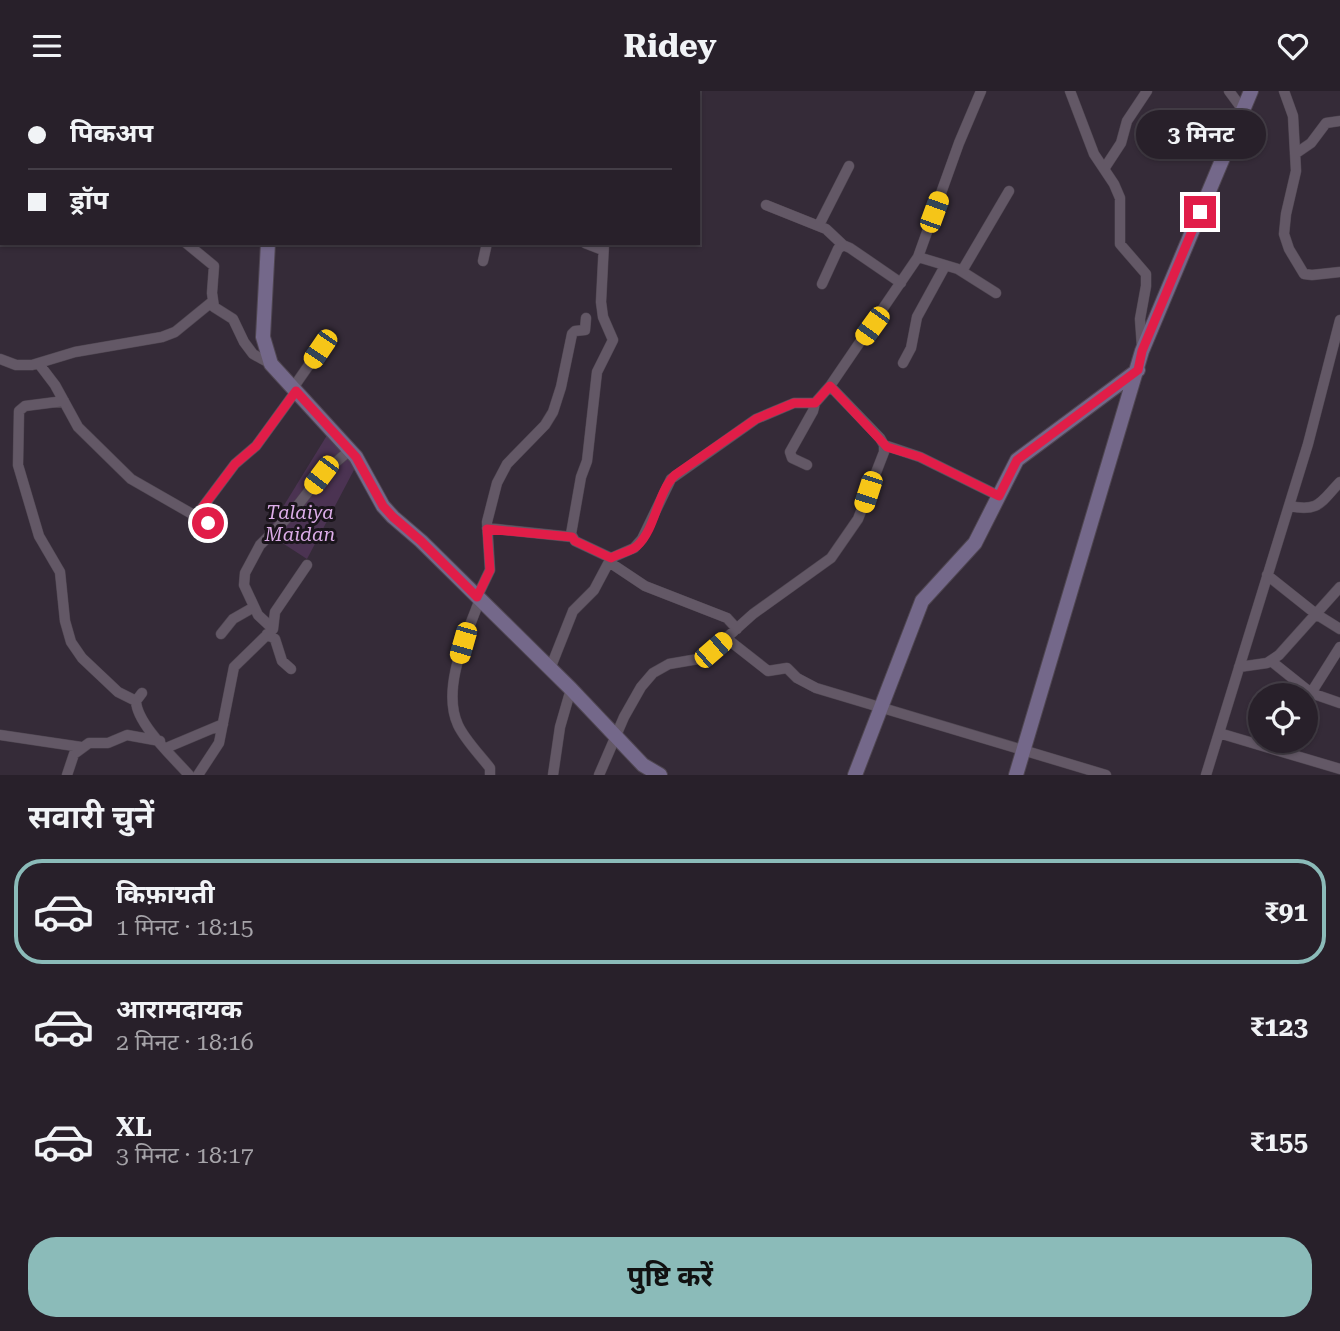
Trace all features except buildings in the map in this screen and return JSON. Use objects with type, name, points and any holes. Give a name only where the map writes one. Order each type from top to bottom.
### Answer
[{"type":"street","points":[[807,465],[792,458],[790,452],[815,403],[830,386],[918,257],[959,143],[982,91]]},
{"type":"street","points":[[1070,91],[1094,154],[1114,184],[1121,203],[1120,244],[1146,274],[1140,319],[1145,346]]},
{"type":"street","points":[[1104,169],[1121,143],[1127,121],[1147,91]]},
{"type":"street","points":[[1229,91],[1243,110]]},
{"type":"street","points":[[1016,775],[1145,346],[1251,91]]},
{"type":"street","points":[[1284,91],[1293,116],[1296,177],[1286,214],[1285,240],[1304,274],[1340,272]]},
{"type":"street","points":[[1295,154],[1311,143],[1326,123],[1340,121]]},
{"type":"street","points":[[818,225],[849,166]]},
{"type":"street","points":[[962,271],[1009,191]]},
{"type":"street","points":[[766,205],[818,225],[901,283]]},
{"type":"street","points":[[188,245],[214,266],[216,307]]},
{"type":"street","points":[[268,245],[263,337],[271,364]]},
{"type":"street","points":[[483,261],[487,245]]},
{"type":"street","points":[[822,284],[838,249],[843,245]]},
{"type":"street","points":[[572,537],[581,477],[587,461],[597,372],[613,341],[601,307],[603,247]]},
{"type":"street","points":[[918,257],[962,271],[996,293]]},
{"type":"street","points":[[903,363],[910,351],[917,317],[946,266]]},
{"type":"street","points":[[0,359],[16,365],[39,364],[75,352],[168,335],[216,307]]},
{"type":"street","points":[[216,307],[233,319],[253,354],[271,364],[350,450],[383,506],[393,517],[421,541],[571,689],[643,765],[660,775]]},
{"type":"street","points":[[490,775],[490,768],[458,724],[454,702],[457,664],[490,570],[488,516],[500,476],[507,464],[545,425],[553,412],[572,334],[585,330],[586,318]]},
{"type":"street","points":[[1206,775],[1308,444],[1340,320]]},
{"type":"street","points":[[196,516],[235,464],[256,446],[320,349]]},
{"type":"street","points":[[39,364],[78,427],[131,479],[220,530]]},
{"type":"street","points":[[855,775],[922,601],[975,543],[1017,460],[1138,370]]},
{"type":"street","points":[[599,775],[641,687],[653,673],[669,664],[704,658],[753,614],[831,558],[858,519],[884,452],[884,445],[830,386]]},
{"type":"street","points":[[64,401],[21,408],[18,419],[20,473],[39,535],[60,572],[65,621],[73,648],[118,692],[139,697],[138,711],[151,732],[189,775]]},
{"type":"street","points":[[550,669],[573,611],[594,590],[610,560],[634,548],[642,539],[667,484],[675,475],[756,419],[794,403],[815,403]]},
{"type":"street","points":[[884,445],[920,457],[999,496]]},
{"type":"street","points":[[291,669],[282,661],[275,639],[258,615],[244,585],[244,578],[260,545],[291,514],[321,475],[350,450]]},
{"type":"street","points":[[1289,506],[1310,509],[1340,482]]},
{"type":"street","points":[[487,529],[572,537],[645,586],[727,618],[737,629]]},
{"type":"street","points":[[198,775],[215,750],[223,724],[233,667],[270,631],[275,613],[307,565]]},
{"type":"street","points":[[1268,575],[1316,614],[1340,629]]},
{"type":"street","points":[[1239,667],[1271,661],[1290,645],[1340,587]]},
{"type":"street","points":[[221,633],[233,619],[254,607]]},
{"type":"street","points":[[726,638],[768,671],[787,668],[797,678],[816,688],[1106,775]]},
{"type":"street","points":[[1317,683],[1340,646]]},
{"type":"street","points":[[1271,661],[1298,683]]},
{"type":"street","points":[[553,775],[560,727],[571,689]]},
{"type":"street","points":[[1318,695],[1340,703]]},
{"type":"street","points":[[0,735],[81,747],[95,742],[108,743],[127,735],[138,735],[163,745],[223,724]]},
{"type":"street","points":[[1219,733],[1340,769]]},
{"type":"street","points":[[67,775],[72,759],[81,747]]},
{"type":"green space","name":"Talaiya Maidan","points":[[329,432],[355,468],[307,559],[267,533]]},
{"type":"route","points":[[208,523],[196,516],[235,464],[256,446],[296,391],[356,457],[383,506],[477,597],[490,570],[487,529],[572,537],[611,558],[638,545],[667,484],[675,475],[756,419],[794,403],[815,403],[830,386],[887,447],[920,457],[999,496],[1017,460],[1138,370],[1142,351],[1200,212]]}]
